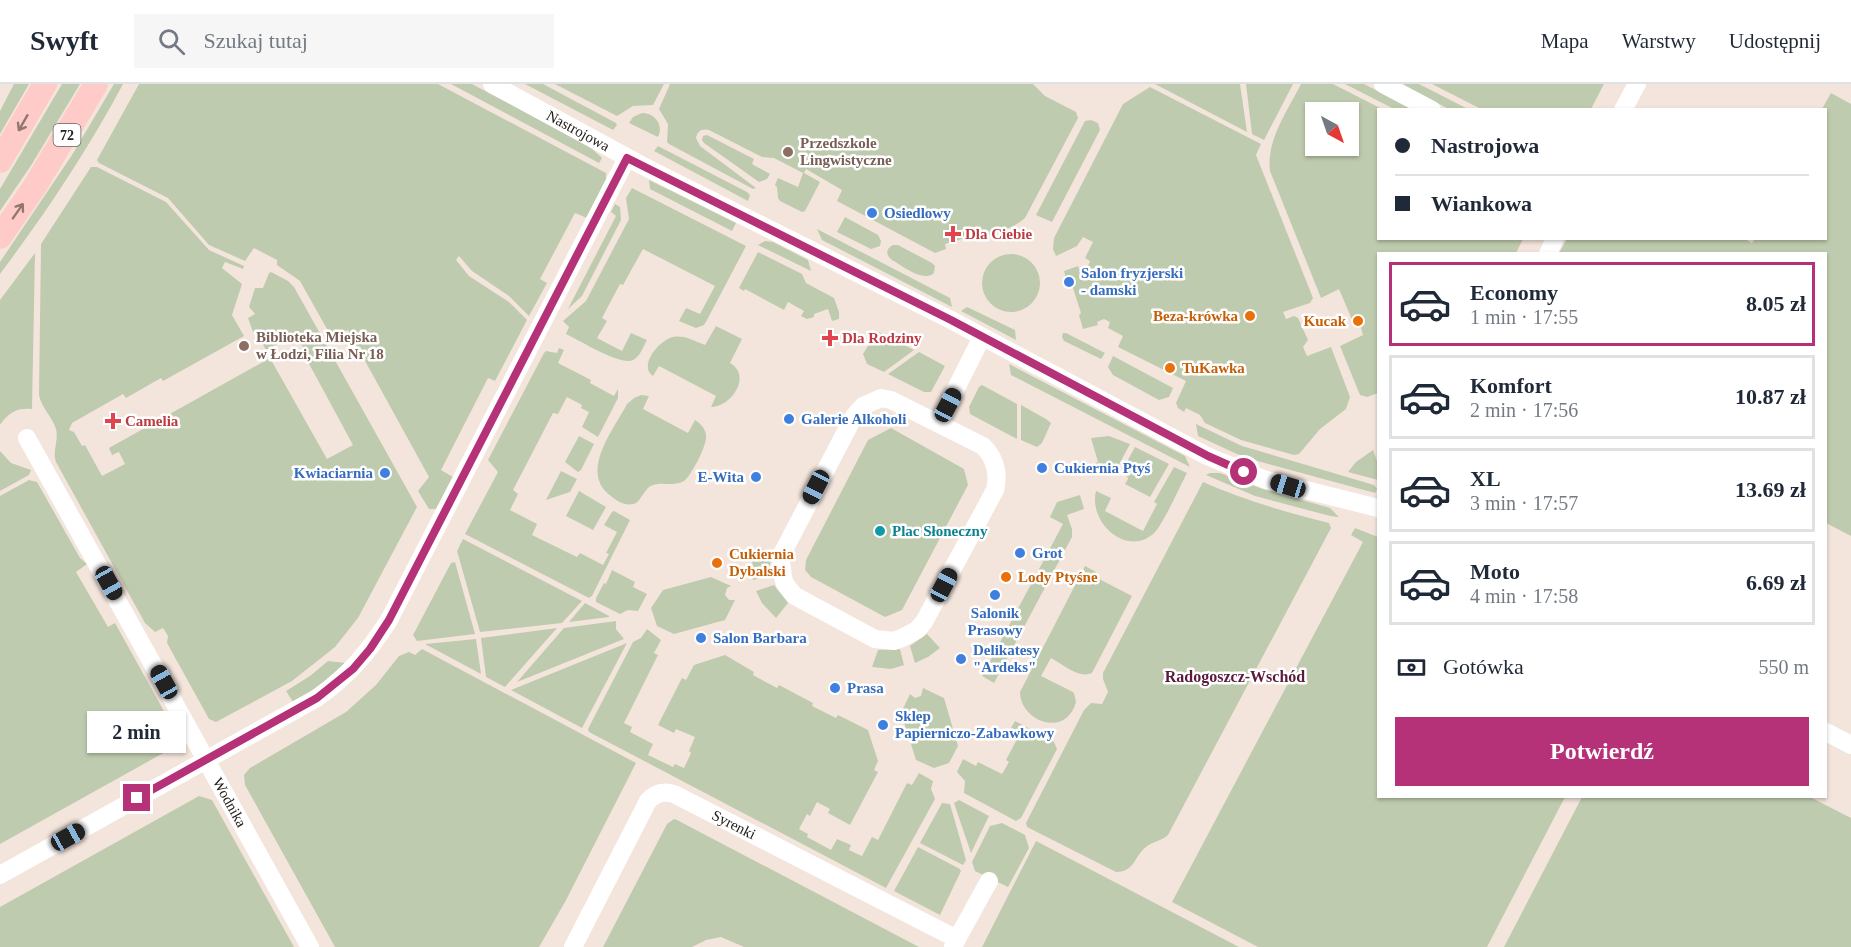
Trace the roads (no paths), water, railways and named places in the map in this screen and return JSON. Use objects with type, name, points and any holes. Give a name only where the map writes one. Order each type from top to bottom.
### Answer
[{"type":"main road","points":[[0,161],[45,84]]},
{"type":"main road","name":"72","points":[[0,237],[41,177],[96,84]]},
{"type":"street","name":"Nastrojowa","points":[[492,84],[627,158],[982,337],[1226,464],[1288,486],[1377,508]]},
{"type":"street","points":[[1383,84],[1428,108]]},
{"type":"street","points":[[1624,108],[1637,84]]},
{"type":"street","points":[[0,875],[317,698],[353,669],[370,649],[389,620],[627,158]]},
{"type":"street","points":[[939,422],[982,337]]},
{"type":"street","points":[[881,398],[891,399],[939,422],[983,446],[992,458],[997,481],[924,622],[917,630],[894,641],[875,639],[788,590],[783,577],[781,561],[783,552],[854,416],[863,406],[881,398]]},
{"type":"street","name":"Wodnika","points":[[27,438],[310,947]]},
{"type":"street","points":[[1827,733],[1851,745]]},
{"type":"street","name":"Syrenki","points":[[573,947],[648,801],[658,794],[668,792],[771,842],[955,943]]},
{"type":"street","points":[[955,943],[989,881]]},
{"type":"place","name":"Przedszkole Lingwistyczne","points":[[788,152]]},
{"type":"place","name":"Osiedlowy","points":[[872,213]]},
{"type":"place","name":"Dla Ciebie","points":[[953,234]]},
{"type":"place","name":"Salon fryzjerski - damski","points":[[1069,282]]},
{"type":"place","name":"Beza-krówka","points":[[1250,316]]},
{"type":"place","name":"Kucak","points":[[1358,321]]},
{"type":"place","name":"Dla Rodziny","points":[[830,338]]},
{"type":"place","name":"Biblioteka Miejska w Łodzi, Filia Nr 18","points":[[244,346]]},
{"type":"place","name":"TuKawka","points":[[1170,368]]},
{"type":"place","name":"Galerie Alkoholi","points":[[789,419]]},
{"type":"place","name":"Camelia","points":[[113,421]]},
{"type":"place","name":"Cukiernia Ptyś","points":[[1042,468]]},
{"type":"place","name":"Kwiaciarnia","points":[[385,473]]},
{"type":"place","name":"E-Wita","points":[[756,477]]},
{"type":"place","name":"Plac Słoneczny","points":[[880,531]]},
{"type":"place","name":"Grot","points":[[1020,553]]},
{"type":"place","name":"Cukiernia Dybalski","points":[[717,563]]},
{"type":"place","name":"Lody Ptyśne","points":[[1006,577]]},
{"type":"place","name":"Salonik Prasowy","points":[[995,595]]},
{"type":"place","name":"Salon Barbara","points":[[701,638]]},
{"type":"place","name":"Delikatesy \"Ardeks\"","points":[[961,659]]},
{"type":"place","name":"Prasa","points":[[835,688]]},
{"type":"place","name":"Sklep Papierniczo-Zabawkowy","points":[[883,725]]},
{"type":"district","name":"Radogoszcz-Wschód","points":[[1235,676]]}]
